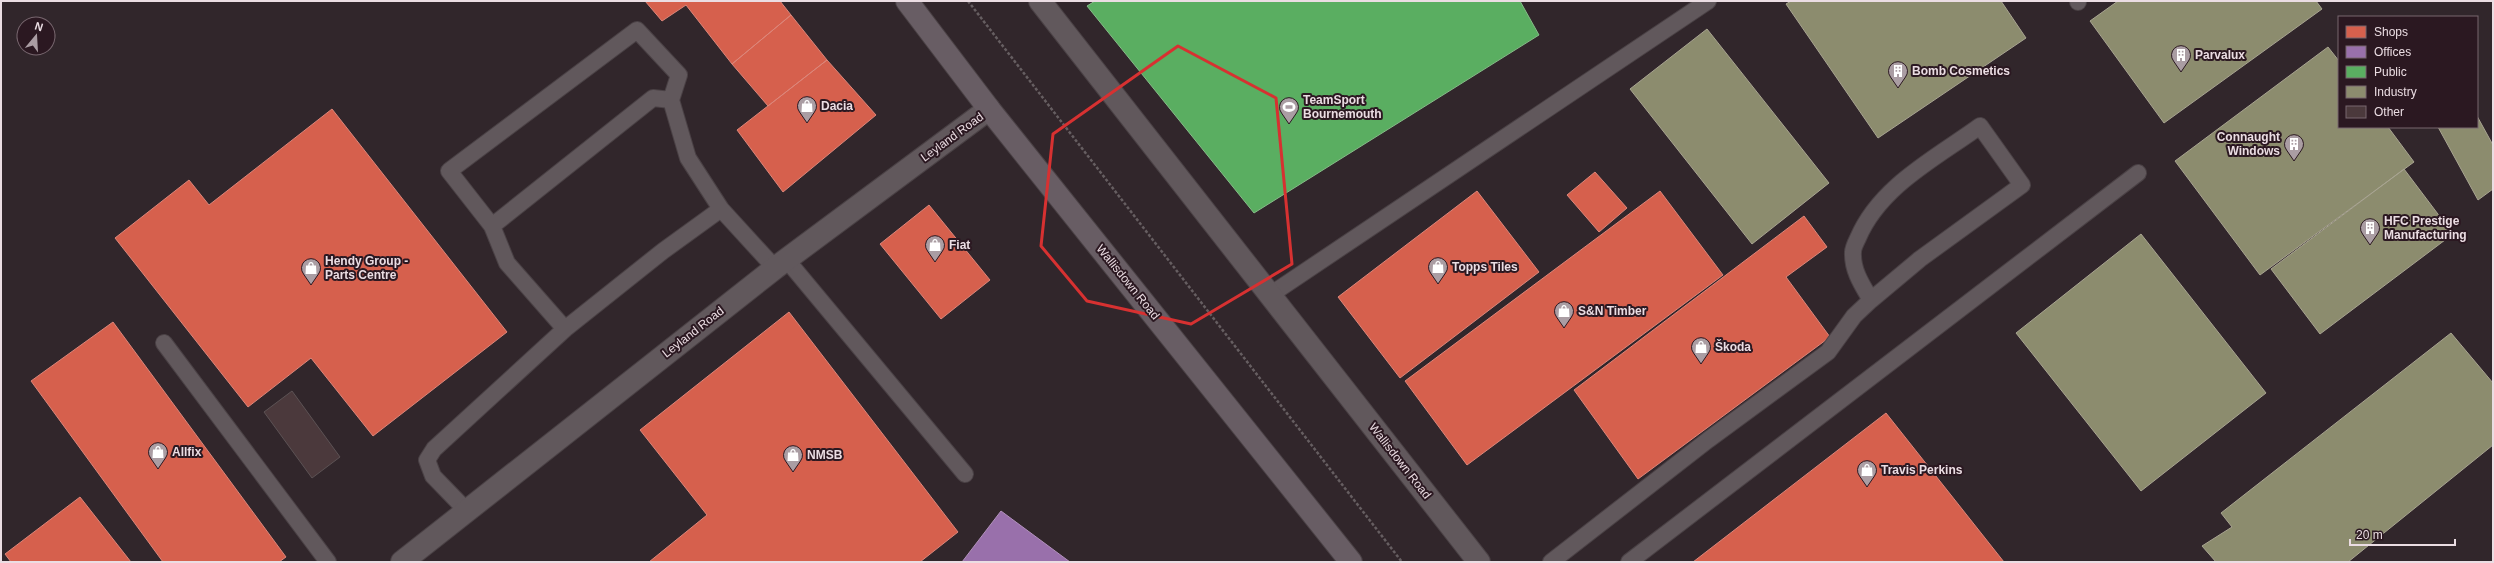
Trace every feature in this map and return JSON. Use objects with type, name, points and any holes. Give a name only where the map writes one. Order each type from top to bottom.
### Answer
[{"type":"main road","name":"Wallisdown Road","points":[[907,1],[990,109],[1351,562]]},
{"type":"street","name":"Wallisdown Road","points":[[1040,1],[1479,562]]},
{"type":"street","name":"Leyland Road","points":[[402,562],[780,264],[990,109]]},
{"type":"lane","points":[[1270,295],[1708,1]]},
{"type":"lane","points":[[565,329],[507,263],[492,226],[449,171],[637,30],[680,75],[671,100],[688,158],[721,209],[780,264],[965,474]]},
{"type":"lane","points":[[492,226],[653,98],[671,100]]},
{"type":"lane","points":[[1551,562],[1708,440],[1828,352],[1854,316],[1870,300],[1920,259],[2022,185],[1980,126],[1891,191],[1874,209],[1862,230],[1853,251],[1855,271],[1870,300]]},
{"type":"lane","points":[[1629,562],[2138,174]]},
{"type":"lane","points":[[467,511],[433,476],[427,460],[434,449],[565,329],[663,251],[721,209]]},
{"type":"lane","points":[[164,343],[328,562]]},
{"type":"path","points":[[968,1],[1402,562]]},
{"type":"highlighted area","points":[[1178,46],[1276,98],[1292,264],[1191,324],[1087,301],[1041,246],[1053,134]]},
{"type":"building: Shops","points":[[645,1],[780,1],[791,15],[732,64],[686,5],[662,21]]},
{"type":"building: Shops","points":[[791,15],[827,60],[768,106],[732,64]]},
{"type":"building: Shops","name":"Dacia","points":[[827,60],[876,115],[783,192],[737,130]]},
{"type":"building: Shops","name":"Hendy Group - Parts Centre","points":[[332,109],[507,332],[373,436],[311,358],[248,407],[115,238],[189,180],[209,205]]},
{"type":"building: Shops","points":[[1595,172],[1627,208],[1599,232],[1567,195]]},
{"type":"building: Shops","name":"Topps Tiles","points":[[1477,191],[1539,272],[1400,378],[1338,297]]},
{"type":"building: Shops","name":"S&N Timber","points":[[1660,191],[1723,275],[1467,465],[1405,381]]},
{"type":"building: Shops","name":"Fiat","points":[[929,205],[990,280],[941,319],[880,244]]},
{"type":"building: Shops","name":"Škoda","points":[[1804,216],[1827,247],[1786,277],[1830,337],[1638,479],[1574,390]]},
{"type":"building: Shops","name":"NMSB","points":[[789,312],[958,532],[920,562],[649,562],[707,515],[640,430]]},
{"type":"building: Shops","name":"Allfix","points":[[113,322],[286,557],[279,562],[163,562],[31,381]]},
{"type":"building: Shops","name":"Travis Perkins","points":[[1886,413],[2004,562],[1693,562]]},
{"type":"building: Shops","points":[[80,497],[131,562],[11,562],[5,554]]},
{"type":"building: Offices","points":[[1001,511],[1070,562],[962,562]]},
{"type":"building: Public","name":"TeamSport Bournemouth","points":[[1095,1],[1520,1],[1539,35],[1254,213],[1087,6]]},
{"type":"building: Industry","name":"Bomb Cosmetics","points":[[1791,1],[2001,1],[2026,38],[1878,138],[1786,4]]},
{"type":"building: Industry","name":"Parvalux","points":[[2118,1],[2316,1],[2322,9],[2164,123],[2090,21]]},
{"type":"building: Industry","points":[[1707,29],[1829,183],[1752,244],[1630,89]]},
{"type":"building: Industry","name":"Connaught Windows","points":[[2328,47],[2338,60],[2338,128],[2389,128],[2414,162],[2260,275],[2175,161]]},
{"type":"building: Industry","points":[[2478,118],[2493,145],[2493,189],[2478,200],[2439,128],[2478,128]]},
{"type":"building: Industry","name":"HFC Prestige Manufacturing","points":[[2404,169],[2453,234],[2320,334],[2271,269]]},
{"type":"building: Industry","points":[[2141,234],[2266,393],[2141,491],[2016,333]]},
{"type":"building: Industry","points":[[2451,333],[2493,383],[2493,445],[2348,562],[2216,562],[2202,546],[2232,527],[2221,513]]},
{"type":"building: Other","points":[[292,391],[340,457],[312,478],[264,412]]},
{"type":"place","name":"Parvalux","points":[[2181,72]]},
{"type":"place","name":"Bomb Cosmetics","points":[[1898,88]]},
{"type":"place","name":"Dacia","points":[[807,123]]},
{"type":"place","name":"TeamSport Bournemouth","points":[[1289,124]]},
{"type":"place","name":"Connaught Windows","points":[[2294,161]]},
{"type":"place","name":"HFC Prestige Manufacturing","points":[[2370,245]]},
{"type":"place","name":"Fiat","points":[[935,262]]},
{"type":"place","name":"Topps Tiles","points":[[1438,284]]},
{"type":"place","name":"Hendy Group - Parts Centre","points":[[311,285]]},
{"type":"place","name":"S&N Timber","points":[[1564,328]]},
{"type":"place","name":"Škoda","points":[[1701,364]]},
{"type":"place","name":"Allfix","points":[[158,469]]},
{"type":"place","name":"NMSB","points":[[793,472]]},
{"type":"place","name":"Travis Perkins","points":[[1867,487]]}]
